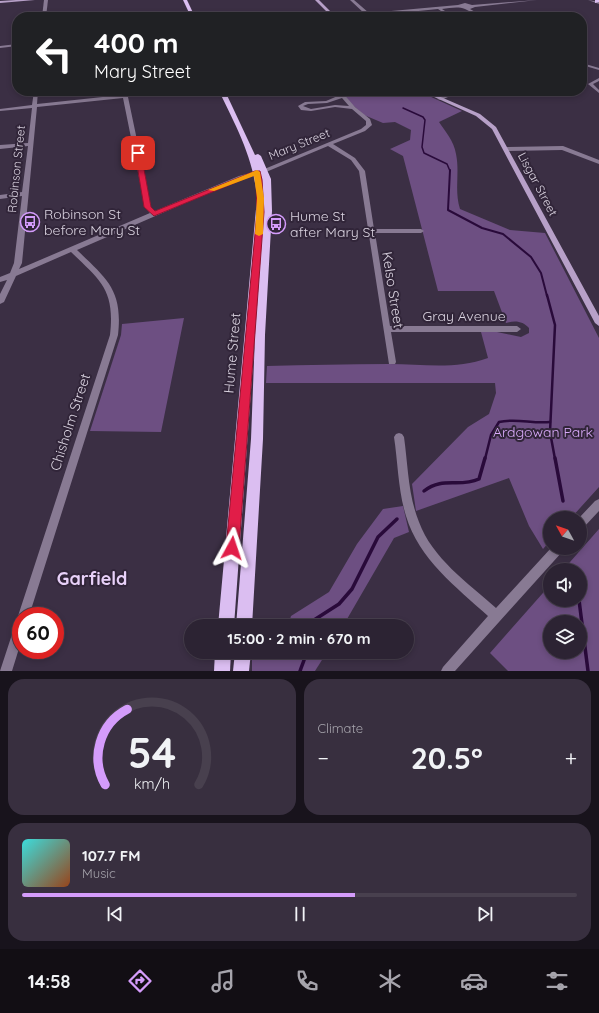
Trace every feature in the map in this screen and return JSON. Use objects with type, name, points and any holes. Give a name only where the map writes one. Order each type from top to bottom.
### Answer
[{"type":"main road","points":[[180,0],[185,12]]},
{"type":"main road","points":[[185,0],[191,12]]},
{"type":"main road","name":"Hume Street","points":[[224,96],[261,171],[261,212],[227,619]]},
{"type":"main road","name":"Hume Street","points":[[230,96],[268,190],[260,335],[257,438],[244,619]]},
{"type":"main road","points":[[222,671],[223,659]]},
{"type":"main road","points":[[241,671],[242,659]]},
{"type":"street","points":[[0,2],[33,0]]},
{"type":"street","points":[[45,12],[46,0]]},
{"type":"street","points":[[317,0],[329,12]]},
{"type":"street","points":[[352,0],[366,12]]},
{"type":"street","points":[[466,8],[472,6],[535,0]]},
{"type":"street","points":[[403,12],[459,6],[465,4],[472,6]]},
{"type":"street","points":[[459,6],[474,12]]},
{"type":"street","points":[[472,6],[474,12]]},
{"type":"street","points":[[439,8],[444,12]]},
{"type":"street","points":[[0,46],[12,45]]},
{"type":"street","points":[[587,65],[599,69]]},
{"type":"street","points":[[599,79],[590,84],[599,92]]},
{"type":"street","name":"Robinson Street","points":[[0,302],[13,274],[19,252],[35,96]]},
{"type":"street","points":[[0,110],[125,96],[148,207],[154,214]]},
{"type":"street","points":[[338,96],[327,102],[307,103],[300,106],[303,109],[311,110],[330,107],[353,108]]},
{"type":"street","points":[[343,96],[353,108]]},
{"type":"street","name":"Lisgar Street","points":[[433,96],[474,113],[487,121],[496,130],[599,323]]},
{"type":"street","points":[[439,99],[447,96]]},
{"type":"street","name":"Mary Street","points":[[0,280],[154,214],[363,130],[369,125],[368,120],[353,108]]},
{"type":"street","points":[[0,147],[30,144]]},
{"type":"street","name":"Kelso Street","points":[[328,144],[354,159],[362,171],[392,362]]},
{"type":"street","points":[[506,149],[563,148],[599,162]]},
{"type":"street","points":[[0,197],[24,194]]},
{"type":"street","points":[[371,231],[421,231]]},
{"type":"street","name":"Chisholm Street","points":[[26,607],[114,335],[116,321],[114,298],[105,281],[72,249]]},
{"type":"street","name":"Gray Avenue","points":[[388,329],[517,329]]},
{"type":"street","points":[[399,437],[410,511],[418,535],[435,558],[497,616]]},
{"type":"street","points":[[587,517],[599,504]]},
{"type":"street","points":[[447,671],[552,555]]},
{"type":"street","points":[[6,671],[12,651]]},
{"type":"green space","name":"Ardgowan Park","points":[[344,96],[429,96],[462,111],[439,122],[449,136],[455,149],[457,161],[457,195],[460,209],[510,230],[545,233],[599,338],[599,487],[577,511],[543,511],[543,549],[529,526],[509,478],[416,511],[412,484],[468,427],[489,414],[496,393],[495,383],[266,383],[267,366],[389,364],[439,366],[476,362],[488,358],[481,332],[497,332],[521,337],[529,333],[529,328],[521,323],[516,321],[506,323],[494,291],[438,291],[403,156],[390,149],[410,140],[411,130],[395,122],[383,123],[364,115]]},
{"type":"green space","points":[[184,318],[161,432],[90,431],[121,335],[122,324]]},
{"type":"green space","points":[[403,506],[409,532],[394,538],[347,619],[290,619],[291,616],[329,592],[357,544],[383,509]]},
{"type":"green space","points":[[599,529],[599,671],[508,671],[490,653],[543,593],[543,607],[587,607],[587,563],[569,563],[576,555],[587,555],[587,543]]},
{"type":"green space","points":[[252,659],[323,659],[315,671],[252,671]]},
{"type":"waterway","points":[[403,108],[423,117],[425,120],[422,147],[424,153],[447,164],[450,171]]},
{"type":"waterway","points":[[450,171],[448,210],[482,228],[503,234],[531,257],[541,273],[547,296]]},
{"type":"waterway","points":[[547,295],[555,325],[550,432],[555,459]]},
{"type":"waterway","points":[[485,459],[491,435],[499,422],[550,422]]},
{"type":"waterway","points":[[424,491],[438,484],[465,483],[479,479],[485,458]]},
{"type":"waterway","points":[[555,458],[563,501]]},
{"type":"waterway","points":[[316,619],[339,604],[352,589],[378,537],[397,519]]},
{"type":"waterway","points":[[580,607],[588,671]]},
{"type":"waterway","points":[[300,671],[304,659]]},
{"type":"slow traffic","points":[[212,190],[241,177],[257,172],[261,198],[259,234]]},
{"type":"place","name":"Robinson St before Mary St","points":[[30,222]]},
{"type":"place","name":"Hume St after Mary St","points":[[276,224]]},
{"type":"district","name":"Garfield","points":[[92,578]]},
{"type":"route","points":[[138,153],[148,207],[154,214],[241,177],[257,172],[259,180],[261,212],[232,548]]}]
